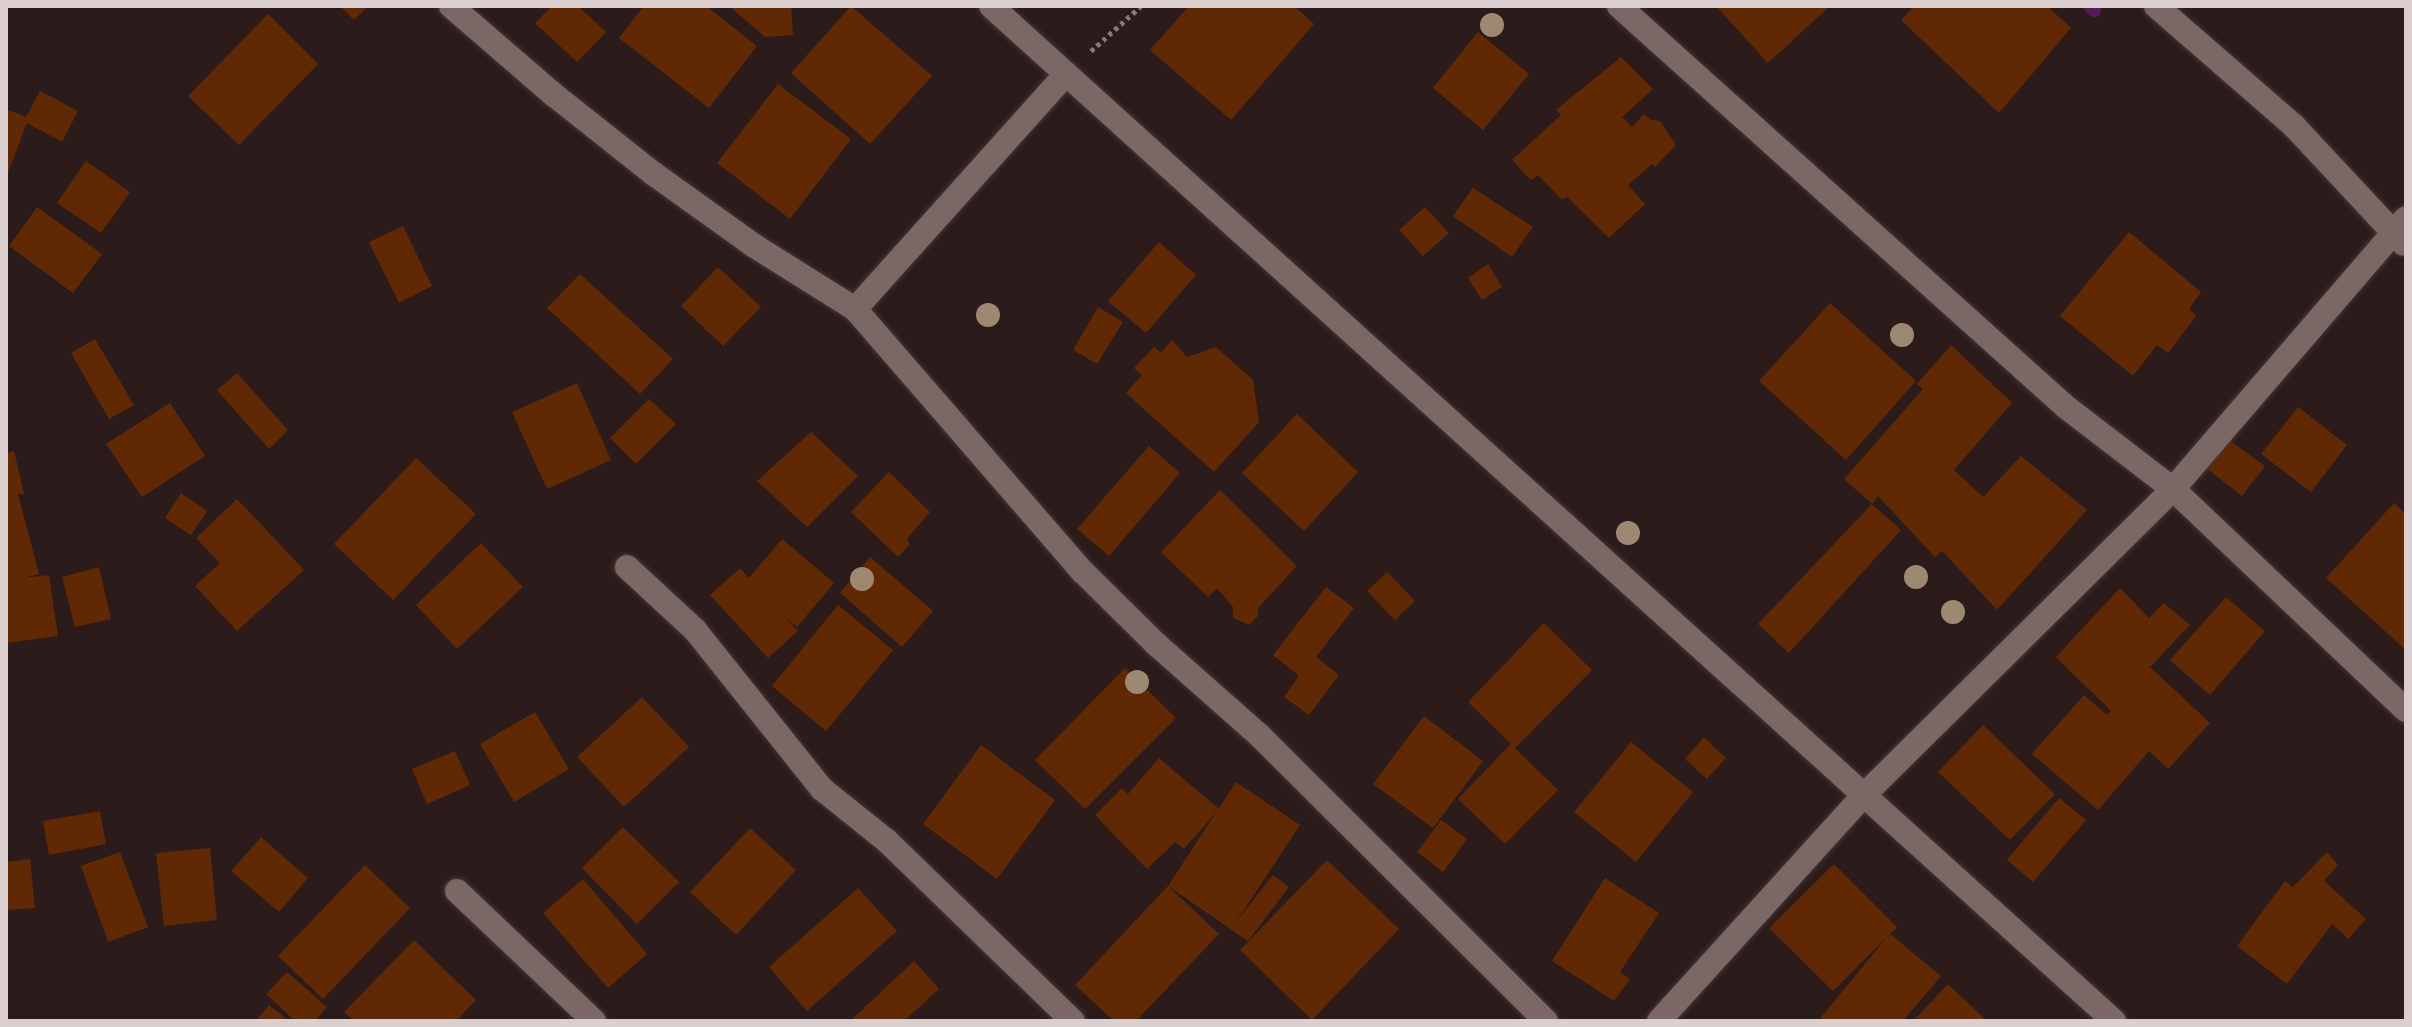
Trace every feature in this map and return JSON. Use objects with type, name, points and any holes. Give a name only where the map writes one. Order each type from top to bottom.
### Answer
[{"type":"street","points":[[451,6],[553,94],[654,174],[753,245],[855,309],[1083,572],[1156,644],[1260,736],[1546,1021]]},
{"type":"street","points":[[991,6],[2114,1021]]},
{"type":"street","points":[[1619,6],[2066,407],[2173,489],[2406,710]]},
{"type":"street","points":[[1659,1021],[1864,795],[2173,489],[2402,233],[2294,126],[2156,6]]},
{"type":"street","points":[[855,309],[1066,74]]},
{"type":"street","points":[[627,567],[695,630],[822,789],[887,841],[1073,1021]]},
{"type":"street","points":[[457,891],[594,1021]]},
{"type":"path","points":[[1066,74],[1141,6]]},
{"type":"building","points":[[340,6],[368,6],[354,20]]},
{"type":"building","points":[[552,6],[578,6],[606,32],[577,62],[535,23]]},
{"type":"building","points":[[644,6],[706,6],[757,46],[709,108],[619,38]]},
{"type":"building","points":[[729,6],[791,6],[793,35],[765,37]]},
{"type":"building","points":[[851,6],[932,76],[870,144],[791,73]]},
{"type":"building","points":[[1189,6],[1294,6],[1314,24],[1231,120],[1150,50]]},
{"type":"building","points":[[1716,6],[1830,6],[1768,63]]},
{"type":"building","points":[[1914,6],[2047,6],[2071,28],[1999,113],[1901,20]]},
{"type":"building","points":[[268,14],[318,64],[239,145],[188,96]]},
{"type":"building","points":[[1478,32],[1529,74],[1483,130],[1433,88]]},
{"type":"building","points":[[1621,57],[1653,89],[1622,117],[1632,127],[1644,114],[1651,120],[1660,121],[1676,145],[1655,167],[1652,164],[1628,185],[1645,204],[1609,238],[1567,197],[1562,200],[1538,175],[1531,180],[1512,160],[1561,115],[1556,110]]},
{"type":"building","points":[[778,84],[851,139],[790,219],[717,163]]},
{"type":"building","points":[[40,91],[78,111],[62,142],[27,123],[6,178],[6,109],[26,117]]},
{"type":"building","points":[[86,161],[130,192],[101,233],[57,203]]},
{"type":"building","points":[[1473,188],[1533,227],[1512,257],[1453,216]]},
{"type":"building","points":[[37,207],[102,254],[73,293],[9,246]]},
{"type":"building","points":[[1425,207],[1449,233],[1423,256],[1399,230]]},
{"type":"building","points":[[403,226],[432,286],[399,303],[369,242]]},
{"type":"building","points":[[2129,232],[2201,292],[2189,309],[2196,316],[2168,353],[2157,345],[2133,376],[2060,316]]},
{"type":"building","points":[[1159,242],[1196,275],[1146,333],[1108,301]]},
{"type":"building","points":[[1488,264],[1502,287],[1482,300],[1468,278]]},
{"type":"building","points":[[718,267],[761,307],[723,346],[681,306]]},
{"type":"building","points":[[580,274],[673,359],[640,394],[547,308]]},
{"type":"building","points":[[1830,303],[1916,381],[1846,460],[1759,381]]},
{"type":"building","points":[[1098,307],[1123,322],[1097,364],[1073,350]]},
{"type":"building","points":[[95,339],[134,405],[109,419],[71,353]]},
{"type":"building","points":[[1172,340],[1187,357],[1216,347],[1253,380],[1259,422],[1214,472],[1126,393],[1142,375],[1134,368],[1154,347],[1161,353]]},
{"type":"building","points":[[1951,345],[2012,403],[1954,470],[1983,497],[2021,456],[2087,510],[1997,610],[1942,551],[1935,557],[1878,496],[1872,504],[1844,479],[1923,389],[1917,384]]},
{"type":"building","points":[[237,373],[288,430],[269,449],[217,390]]},
{"type":"building","points":[[577,383],[611,460],[547,489],[512,412]]},
{"type":"building","points":[[649,399],[676,424],[636,464],[610,438]]},
{"type":"building","points":[[170,403],[205,456],[142,497],[106,444]]},
{"type":"building","points":[[2298,407],[2347,445],[2311,492],[2261,454]]},
{"type":"building","points":[[1297,414],[1358,472],[1304,531],[1242,473]]},
{"type":"building","points":[[811,432],[858,476],[807,527],[757,481]]},
{"type":"building","points":[[2228,439],[2265,466],[2242,496],[2206,468]]},
{"type":"building","points":[[1149,446],[1180,473],[1109,556],[1077,529]]},
{"type":"building","points":[[14,451],[24,494],[18,494],[39,574],[23,578],[49,575],[58,636],[6,643],[6,453]]},
{"type":"building","points":[[416,458],[476,514],[393,600],[334,544]]},
{"type":"building","points":[[889,472],[930,512],[907,539],[910,544],[898,557],[851,512]]},
{"type":"building","points":[[1220,490],[1297,566],[1258,608],[1258,616],[1249,625],[1233,618],[1233,607],[1217,588],[1208,597],[1161,552]]},
{"type":"building","points":[[181,493],[207,511],[191,535],[165,518]]},
{"type":"building","points":[[237,499],[304,570],[237,631],[195,586],[220,563],[196,538]]},
{"type":"building","points":[[2394,503],[2406,514],[2406,650],[2326,578]]},
{"type":"building","points":[[1872,504],[1901,530],[1789,653],[1758,624]]},
{"type":"building","points":[[782,539],[834,583],[797,627],[783,615],[798,631],[768,658],[710,595],[740,568],[749,578]]},
{"type":"building","points":[[481,543],[523,587],[457,649],[416,605]]},
{"type":"building","points":[[870,557],[933,611],[902,647],[840,593]]},
{"type":"building","points":[[99,567],[111,619],[75,627],[62,577]]},
{"type":"building","points":[[1387,572],[1415,601],[1395,620],[1367,591]]},
{"type":"building","points":[[1326,587],[1354,608],[1316,657],[1339,675],[1309,715],[1284,697],[1299,676],[1273,655]]},
{"type":"building","points":[[2120,588],[2149,618],[2164,603],[2190,625],[2150,667],[2210,723],[2168,769],[2149,751],[2098,810],[2032,754],[2084,695],[2107,715],[2111,711],[2056,657]]},
{"type":"building","points":[[2226,597],[2265,631],[2210,695],[2170,660]]},
{"type":"building","points":[[838,605],[893,650],[826,731],[772,686]]},
{"type":"building","points":[[1544,623],[1592,670],[1515,748],[1558,790],[1505,844],[1458,799],[1511,744],[1468,702]]},
{"type":"building","points":[[1125,668],[1176,718],[1085,809],[1035,760]]},
{"type":"building","points":[[642,697],[689,747],[624,807],[577,757]]},
{"type":"building","points":[[535,712],[569,769],[514,802],[480,744]]},
{"type":"building","points":[[1424,716],[1483,761],[1433,828],[1373,784]]},
{"type":"building","points":[[1983,725],[2055,794],[2010,840],[1938,772]]},
{"type":"building","points":[[1704,737],[1726,758],[1707,779],[1685,759]]},
{"type":"building","points":[[1631,742],[1693,792],[1636,862],[1574,812]]},
{"type":"building","points":[[981,745],[1055,800],[997,879],[923,824]]},
{"type":"building","points":[[455,751],[470,785],[427,804],[412,769]]},
{"type":"building","points":[[1159,758],[1219,809],[1184,849],[1175,842],[1147,869],[1095,815],[1122,788],[1128,794]]},
{"type":"building","points":[[1236,782],[1300,825],[1236,922],[1273,875],[1289,887],[1248,941],[1168,886]]},
{"type":"building","points":[[2059,798],[2086,820],[2033,882],[2007,860]]},
{"type":"building","points":[[100,811],[106,844],[49,855],[43,821]]},
{"type":"building","points":[[1441,820],[1467,839],[1443,872],[1417,852]]},
{"type":"building","points":[[623,827],[679,882],[637,924],[582,868]]},
{"type":"building","points":[[750,828],[796,870],[736,935],[690,892]]},
{"type":"building","points":[[261,837],[308,878],[279,912],[231,871]]},
{"type":"building","points":[[210,848],[217,920],[164,926],[156,853]]},
{"type":"building","points":[[120,852],[148,927],[108,942],[81,866]]},
{"type":"building","points":[[2327,852],[2338,865],[2324,881],[2366,919],[2348,939],[2332,924],[2287,984],[2237,946],[2285,881],[2293,887]]},
{"type":"building","points":[[30,859],[35,908],[6,910],[6,862]]},
{"type":"building","points":[[1327,860],[1399,929],[1312,1020],[1240,950]]},
{"type":"building","points":[[1834,864],[1897,927],[1890,934],[1941,976],[1903,1021],[1818,1021],[1887,937],[1833,991],[1769,928]]},
{"type":"building","points":[[365,865],[410,908],[323,999],[278,956]]},
{"type":"building","points":[[1605,878],[1659,913],[1620,972],[1630,979],[1614,1001],[1552,961]]},
{"type":"building","points":[[583,879],[647,954],[608,988],[543,913]]},
{"type":"building","points":[[1168,886],[1219,934],[1136,1021],[1114,1021],[1075,985]]},
{"type":"building","points":[[858,888],[897,931],[807,1011],[769,967]]},
{"type":"building","points":[[414,940],[476,1000],[456,1021],[354,1021],[344,1012]]},
{"type":"building","points":[[914,961],[939,989],[904,1021],[850,1021]]},
{"type":"building","points":[[287,972],[327,1007],[315,1021],[295,1021],[266,994]]},
{"type":"building","points":[[1948,984],[1987,1021],[1913,1021]]},
{"type":"building","points":[[269,1005],[289,1021],[256,1021]]},
{"type":"waterway","points":[[2090,6],[2094,10]]}]
